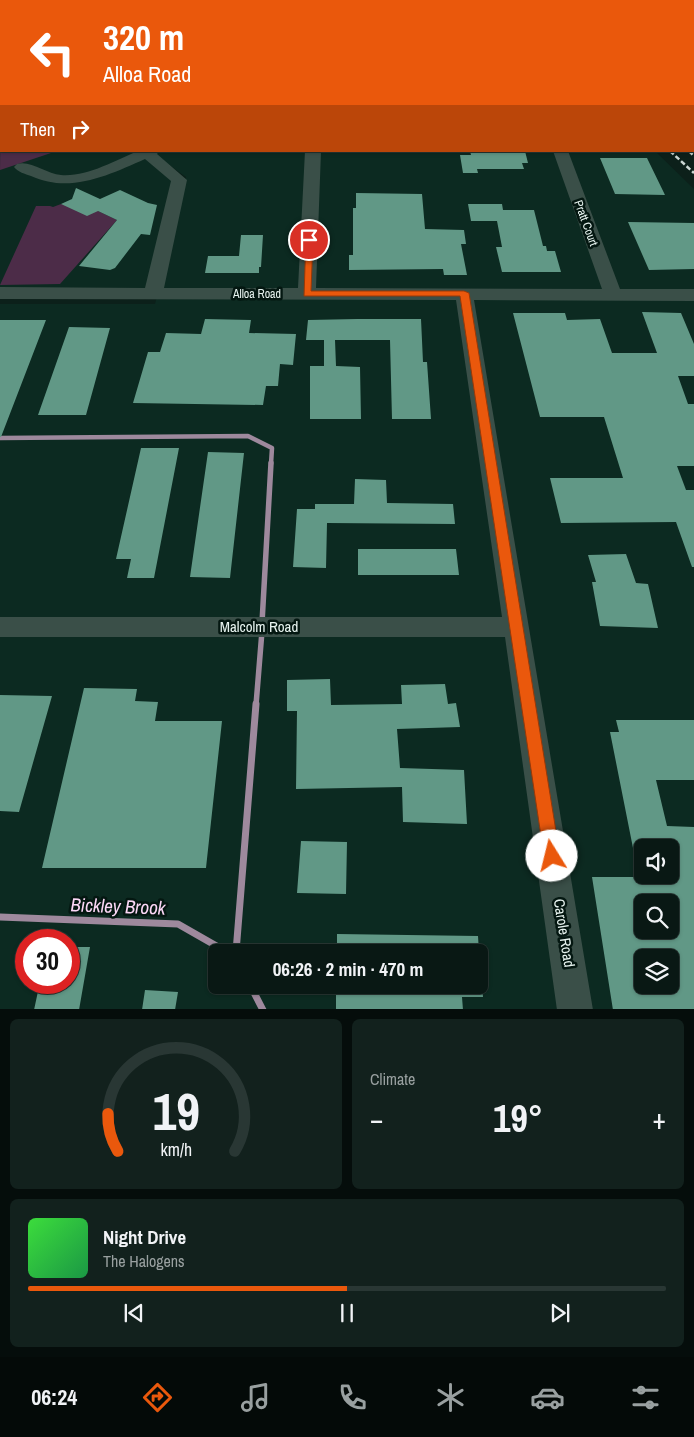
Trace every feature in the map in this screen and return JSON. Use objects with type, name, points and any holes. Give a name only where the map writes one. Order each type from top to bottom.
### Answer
[{"type":"street","points":[[22,166],[52,179],[69,179],[88,175],[150,152],[179,180],[153,294]]},
{"type":"street","points":[[307,294],[313,152]]},
{"type":"street","name":"Pratt Court","points":[[560,152],[613,295]]},
{"type":"street","name":"Alloa Road","points":[[0,294],[464,293],[694,295]]},
{"type":"street","name":"Carole Road","points":[[464,293],[575,1009]]},
{"type":"street","name":"Malcolm Road","points":[[0,627],[517,626]]},
{"type":"shaded area","points":[[0,152],[141,152],[173,179],[148,290],[0,289]]},
{"type":"shaded area","points":[[0,152],[54,152],[0,170]]},
{"type":"shaded area","points":[[159,152],[656,152],[694,189],[694,1009],[0,1009],[0,304],[155,304],[186,177],[154,154]]},
{"type":"shaded area","points":[[61,204],[98,211],[117,220],[60,284],[0,285],[36,206],[53,207]]},
{"type":"building","points":[[470,152],[525,152],[528,163],[522,163],[524,169],[477,169],[478,173],[463,173],[460,155],[471,155]]},
{"type":"building","points":[[600,158],[647,158],[665,195],[615,194]]},
{"type":"building","points":[[76,188],[100,199],[120,190],[148,203],[157,205],[150,235],[141,234],[115,268],[110,270],[79,266],[117,220],[98,211],[87,216],[61,204],[72,199]]},
{"type":"building","points":[[356,193],[422,194],[425,229],[464,230],[466,244],[461,244],[467,275],[444,275],[443,269],[349,270],[349,255],[353,255],[353,208],[356,208]]},
{"type":"building","points":[[468,204],[502,204],[503,210],[534,210],[543,246],[546,246],[547,251],[555,251],[561,272],[502,272],[496,247],[502,247],[497,221],[471,221]]},
{"type":"building","points":[[628,222],[694,223],[694,269],[649,270]]},
{"type":"building","points":[[241,235],[263,235],[259,273],[205,273],[208,256],[239,256]]},
{"type":"building","points":[[642,312],[681,313],[694,344],[694,376],[678,376],[688,404],[694,404],[694,466],[677,466],[686,490],[694,490],[694,567],[692,567],[676,522],[561,523],[550,478],[623,478],[604,417],[540,417],[513,313],[565,313],[567,320],[600,319],[612,353],[657,353]]},
{"type":"building","points":[[205,319],[251,320],[249,333],[296,334],[293,365],[280,364],[278,386],[266,386],[263,405],[133,403],[148,352],[160,352],[166,333],[201,334]]},
{"type":"building","points":[[421,319],[423,362],[427,362],[431,419],[392,419],[390,340],[335,340],[336,366],[360,367],[361,419],[310,419],[310,366],[324,366],[324,340],[306,340],[308,320]]},
{"type":"building","points":[[0,320],[46,320],[1,437],[0,437]]},
{"type":"building","points":[[69,327],[110,328],[86,415],[38,415]]},
{"type":"building","points":[[141,448],[179,448],[154,578],[127,578],[131,559],[116,559]]},
{"type":"building","points":[[208,452],[244,453],[230,578],[190,577]]},
{"type":"building","points":[[355,479],[386,480],[387,503],[453,504],[455,524],[327,523],[326,568],[293,567],[297,509],[315,509],[315,504],[354,504]]},
{"type":"building","points":[[358,549],[456,549],[459,575],[358,575]]},
{"type":"building","points":[[626,554],[636,583],[648,584],[658,628],[600,626],[592,582],[596,582],[588,555]]},
{"type":"building","points":[[330,679],[331,705],[402,704],[401,685],[445,684],[448,704],[456,703],[460,727],[397,729],[400,768],[464,770],[467,824],[403,822],[402,787],[296,789],[297,711],[287,711],[287,680]]},
{"type":"building","points":[[84,688],[137,689],[135,701],[158,702],[155,721],[222,721],[206,868],[42,868]]},
{"type":"building","points":[[0,695],[52,696],[19,812],[0,811]]},
{"type":"building","points":[[616,720],[694,720],[694,780],[656,780],[667,826],[694,827],[694,1009],[613,1009],[592,877],[634,877],[634,884],[679,884],[679,839],[634,839],[633,848],[610,732],[619,732]]},
{"type":"building","points":[[301,841],[347,842],[346,894],[297,893]]},
{"type":"building","points":[[337,934],[478,936],[478,944],[337,944]]},
{"type":"building","points":[[80,947],[90,947],[79,1009],[34,1009],[37,994],[80,994]]},
{"type":"building","points":[[145,990],[178,992],[175,1009],[142,1009]]},
{"type":"building","points":[[336,994],[483,994],[483,997],[462,997],[463,1009],[336,1009]]},
{"type":"waterway","points":[[0,438],[248,436],[272,448],[271,464]]},
{"type":"waterway","points":[[262,623],[271,463]]},
{"type":"waterway","points":[[256,705],[262,631]]},
{"type":"waterway","points":[[237,944],[256,704]]},
{"type":"waterway","name":"Bickley Brook","points":[[0,917],[178,924],[213,944]]},
{"type":"waterway","name":"Bickley Brook","points":[[255,994],[262,1009]]},
{"type":"railway","points":[[671,152],[694,173]]},
{"type":"railway","points":[[690,152],[694,156]]},
{"type":"route","points":[[309,240],[307,294],[464,293],[552,856]]}]
